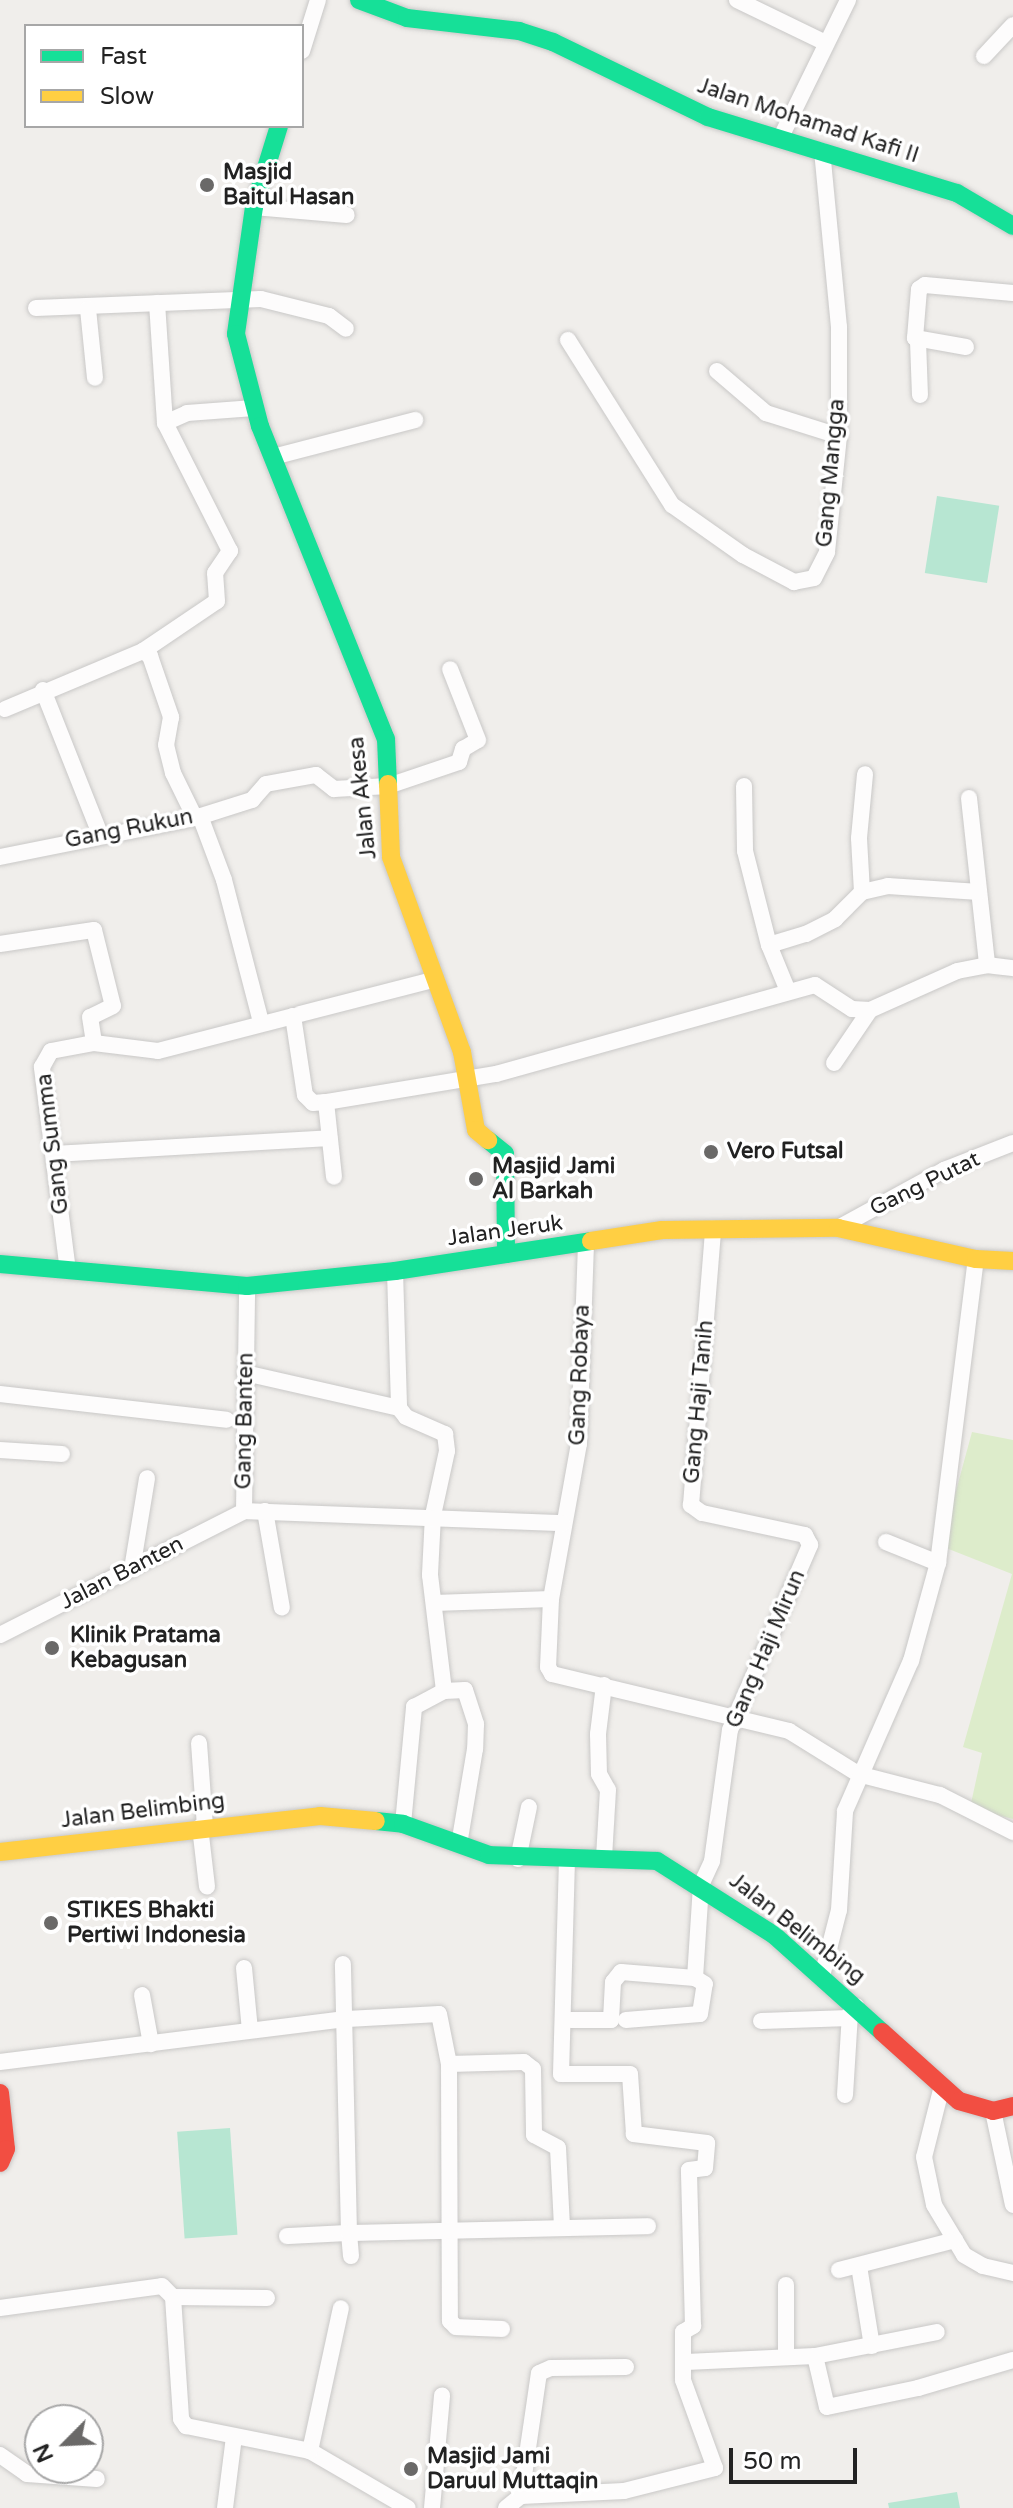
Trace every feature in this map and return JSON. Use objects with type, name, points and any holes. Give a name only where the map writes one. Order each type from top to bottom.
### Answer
[{"type":"street","points":[[304,45],[318,0]]},
{"type":"street","points":[[737,0],[826,43]]},
{"type":"street","points":[[780,139],[848,0]]},
{"type":"street","name":"Jalan Mohamad Kafi II","points":[[364,1],[407,18],[519,31],[553,42],[680,105],[957,193],[1013,226]]},
{"type":"street","points":[[984,56],[1013,25]]},
{"type":"street","name":"Jalan Akesa","points":[[278,128],[254,207],[237,299],[236,334],[254,408],[386,739],[391,857],[436,979],[468,1080],[476,1130],[505,1154],[506,1254]]},
{"type":"street","name":"Gang Mangga","points":[[568,340],[672,505],[743,555],[794,582],[814,578],[827,552],[839,436],[839,327],[822,151]]},
{"type":"street","points":[[254,207],[347,215]]},
{"type":"street","points":[[920,395],[918,341],[914,333],[921,287],[1013,293]]},
{"type":"street","points":[[36,308],[88,309],[261,299],[329,316],[346,329]]},
{"type":"street","points":[[5,709],[43,690],[143,651],[219,598],[215,573],[230,551],[165,423],[157,303]]},
{"type":"street","points":[[88,309],[95,378]]},
{"type":"street","points":[[918,341],[966,347]]},
{"type":"street","points":[[717,371],[766,413],[839,436]]},
{"type":"street","points":[[165,423],[187,413],[254,408]]},
{"type":"street","points":[[273,457],[415,420]]},
{"type":"street","points":[[143,651],[150,656],[171,717],[166,745],[173,773],[198,817],[224,880],[261,1022]]},
{"type":"street","name":"Gang Rukun","points":[[0,857],[100,834],[198,817],[252,800],[266,784],[316,775],[334,789],[388,786],[459,762],[463,749],[478,740],[450,669]]},
{"type":"street","points":[[43,690],[100,834]]},
{"type":"street","points":[[862,892],[859,838],[865,774]]},
{"type":"street","points":[[744,786],[745,851],[769,945],[788,991]]},
{"type":"street","points":[[969,798],[987,965]]},
{"type":"street","points":[[769,945],[835,919],[862,892],[888,886],[979,892]]},
{"type":"street","points":[[0,944],[94,930],[113,1006],[90,1017],[94,1043],[158,1051],[293,1016],[305,1095],[313,1103],[468,1080],[815,985],[852,1009],[870,1010],[957,971],[987,965],[1013,968]]},
{"type":"street","points":[[300,1014],[436,979]]},
{"type":"street","points":[[834,1063],[870,1010]]},
{"type":"street","name":"Gang Summa","points":[[68,1271],[44,1057],[51,1051],[94,1043]]},
{"type":"street","points":[[326,1102],[334,1177]]},
{"type":"street","points":[[54,1154],[330,1138]]},
{"type":"street","name":"Gang Putat","points":[[838,1228],[944,1170],[1013,1143]]},
{"type":"street","name":"Jalan Jeruk","points":[[0,1264],[247,1286],[395,1271],[662,1230],[838,1228],[976,1259],[1013,1261]]},
{"type":"street","name":"Gang Haji Tanih","points":[[713,1229],[691,1505],[702,1513],[805,1535]]},
{"type":"street","name":"Gang Robaya","points":[[586,1244],[579,1444],[551,1599],[548,1667],[552,1674],[604,1685]]},
{"type":"street","points":[[822,1976],[839,1910],[845,1811],[858,1774],[902,1686],[938,1563],[976,1259]]},
{"type":"street","points":[[395,1271],[399,1408],[406,1417],[445,1434],[447,1451],[433,1515],[430,1575],[444,1691]]},
{"type":"street","name":"Gang Banten","points":[[247,1286],[244,1511],[433,1515],[563,1523]]},
{"type":"street","points":[[245,1373],[399,1408]]},
{"type":"street","points":[[0,1394],[227,1420]]},
{"type":"street","points":[[0,1450],[62,1454]]},
{"type":"street","points":[[132,1569],[147,1478]]},
{"type":"street","name":"Jalan Banten","points":[[0,1635],[244,1511]]},
{"type":"street","points":[[265,1511],[282,1608]]},
{"type":"street","name":"Gang Haji Mirun","points":[[626,2020],[700,2014],[705,1984],[695,1978],[701,1885],[712,1861],[735,1714],[761,1667],[810,1545],[805,1535]]},
{"type":"street","points":[[886,1542],[938,1563]]},
{"type":"street","points":[[434,1603],[551,1599]]},
{"type":"street","points":[[604,1858],[608,1790],[599,1774],[598,1734],[604,1685],[735,1714],[789,1731],[858,1774],[940,1795],[1013,1832]]},
{"type":"street","points":[[403,1824],[414,1707],[454,1688],[470,1696],[476,1724],[467,1814],[459,1845]]},
{"type":"street","points":[[199,1743],[207,1887]]},
{"type":"street","points":[[518,1859],[529,1807]]},
{"type":"street","name":"Jalan Belimbing","points":[[0,1852],[320,1816],[403,1824],[459,1845],[518,1859],[657,1861],[701,1885],[822,1976],[853,2012],[959,2101],[993,2111]]},
{"type":"street","points":[[506,2508],[528,2500],[624,2491],[711,2473],[715,2468],[683,2380],[686,2362],[683,2332],[693,2326],[689,2170],[705,2168],[707,2143],[634,2134],[630,2074],[561,2074],[567,1859]]},
{"type":"street","points":[[343,1964],[347,2019],[351,2256]]},
{"type":"street","points":[[244,1968],[250,2030]]},
{"type":"street","points":[[571,2020],[611,2020],[613,1982],[621,1972],[695,1978]]},
{"type":"street","points":[[142,1995],[151,2044]]},
{"type":"street","points":[[761,2021],[853,2012],[845,2095]]},
{"type":"street","points":[[0,2062],[347,2019],[439,2014],[449,2064],[450,2321],[456,2327],[502,2329]]},
{"type":"street","points":[[449,2064],[524,2062],[533,2069],[534,2135],[559,2152],[562,2228]]},
{"type":"street","points":[[942,2086],[924,2157],[927,2187],[955,2240],[973,2261],[1013,2273]]},
{"type":"street","points":[[0,2093],[6,2149],[0,2163]]},
{"type":"street","points":[[1013,2106],[993,2111],[1013,2205]]},
{"type":"street","points":[[287,2236],[648,2226]]},
{"type":"street","points":[[839,2270],[955,2240]]},
{"type":"street","points":[[859,2266],[872,2346]]},
{"type":"street","points":[[786,2285],[786,2355]]},
{"type":"street","points":[[0,2308],[162,2286],[173,2297],[181,2419],[194,2430],[310,2451],[408,2508]]},
{"type":"street","points":[[173,2297],[267,2298]]},
{"type":"street","points":[[310,2451],[341,2308]]},
{"type":"street","points":[[686,2362],[815,2356],[937,2332]]},
{"type":"street","points":[[815,2356],[827,2407],[918,2388],[1013,2360]]},
{"type":"street","points":[[528,2500],[539,2373],[551,2368],[626,2367]]},
{"type":"street","points":[[432,2508],[442,2395]]},
{"type":"street","points":[[225,2508],[234,2437]]},
{"type":"street","points":[[0,2455],[24,2472]]},
{"type":"green space","points":[[937,496],[999,506],[987,583],[925,573]]},
{"type":"green space","points":[[972,1432],[1013,1440],[1013,1819],[970,1808],[982,1753],[963,1747],[1012,1574],[941,1546]]},
{"type":"green space","points":[[230,2128],[237,2235],[185,2238],[177,2132]]},
{"type":"green space","points":[[957,2492],[960,2508],[889,2508],[888,2503]]},
{"type":"traffic: fast","points":[[359,0],[407,18],[519,31],[553,42],[708,117],[957,193],[1013,226]]},
{"type":"traffic: fast","points":[[278,128],[254,207],[236,334],[260,426],[386,739],[388,784]]},
{"type":"traffic: fast","points":[[488,1140],[505,1154],[506,1254]]},
{"type":"traffic: fast","points":[[0,1264],[247,1286],[395,1271],[591,1241]]},
{"type":"traffic: fast","points":[[376,1821],[403,1824],[489,1855],[657,1861],[774,1935],[882,2032]]},
{"type":"traffic: slow","points":[[388,784],[391,857],[462,1052],[476,1130],[488,1140]]},
{"type":"traffic: slow","points":[[591,1241],[662,1230],[838,1228],[976,1259],[1013,1261]]},
{"type":"traffic: slow","points":[[0,1852],[320,1816],[376,1821]]},
{"type":"traffic: jam","points":[[882,2032],[959,2101],[993,2111],[1013,2106]]},
{"type":"traffic: jam","points":[[0,2093],[6,2149],[0,2163]]},
{"type":"place","name":"Masjid Baitul Hasan","points":[[207,185]]},
{"type":"place","name":"Vero Futsal","points":[[711,1152]]},
{"type":"place","name":"Masjid Jami Al Barkah","points":[[476,1179]]},
{"type":"place","name":"Klinik Pratama Kebagusan","points":[[52,1648]]},
{"type":"place","name":"STIKES Bhakti Pertiwi Indonesia","points":[[51,1923]]},
{"type":"place","name":"Masjid Jami Daruul Muttaqin","points":[[411,2469]]}]
